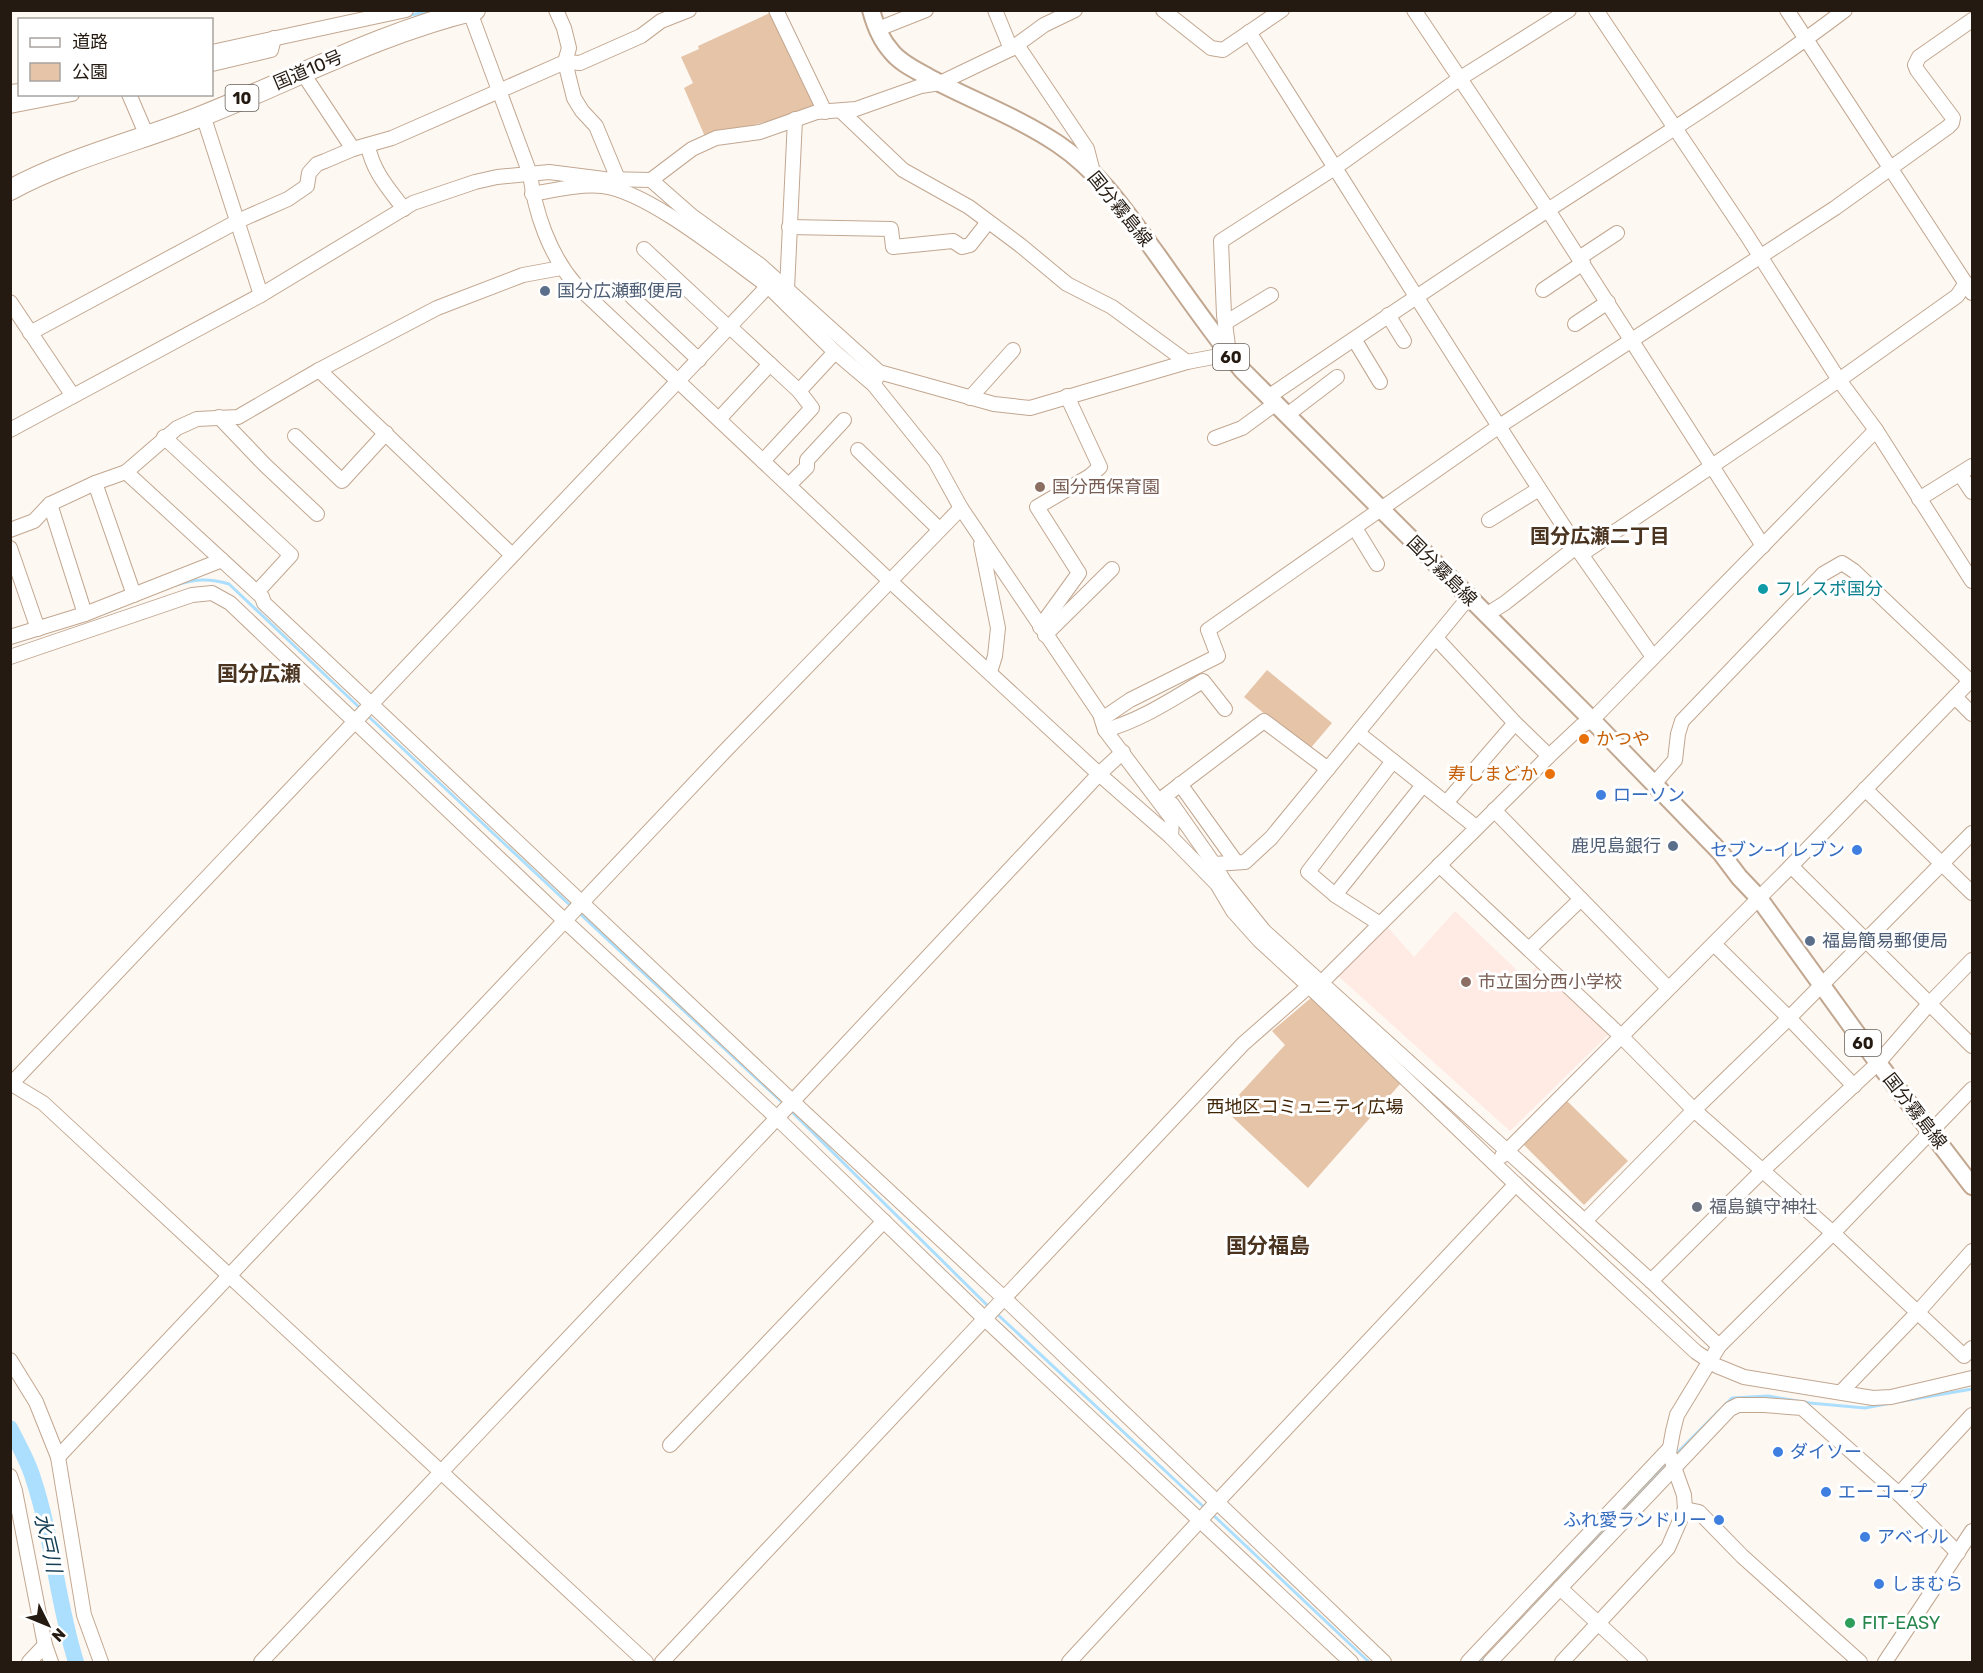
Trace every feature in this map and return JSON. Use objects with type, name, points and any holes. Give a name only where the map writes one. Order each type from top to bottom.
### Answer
[{"type":"highway","name":"国道10号","points":[[10,190],[63,165],[203,115],[412,28],[472,11]]},
{"type":"main road","name":"国分霧島線","points":[[871,10],[878,29],[891,52],[901,61],[1038,132],[1058,144],[1093,172],[1129,214],[1229,354],[1721,853],[1738,877],[1758,897],[1878,1063],[1972,1186]]},
{"type":"street","points":[[213,52],[273,42],[405,10]]},
{"type":"street","points":[[556,10],[569,48],[565,62],[574,98],[596,126],[618,179]]},
{"type":"street","points":[[30,333],[238,221],[288,199],[307,186],[309,172],[317,164],[353,149],[392,138],[565,62],[580,63],[641,36],[661,21],[688,10]]},
{"type":"street","points":[[776,10],[825,112]]},
{"type":"street","points":[[878,29],[926,10]]},
{"type":"street","points":[[995,10],[1014,47],[1087,149],[1093,172]]},
{"type":"street","points":[[651,180],[692,148],[704,142],[723,136],[760,132],[795,119],[825,112],[856,110],[921,87],[940,83],[1014,47],[1044,25],[1075,10]]},
{"type":"street","points":[[1163,10],[1211,48],[1223,50],[1282,10]]},
{"type":"street","points":[[1413,10],[1581,260],[1763,546]]},
{"type":"street","points":[[532,194],[577,186],[603,186],[623,192],[669,215],[768,286],[835,352],[877,378],[994,404],[1030,408],[1187,362],[1229,354],[1225,323],[1221,241],[1336,167],[1459,79],[1569,10]]},
{"type":"street","points":[[1596,10],[1760,256],[1839,380],[1876,430],[1972,581]]},
{"type":"street","points":[[1582,554],[1839,380],[1969,288],[1787,10]]},
{"type":"street","points":[[1215,438],[1242,429],[1277,405],[1354,339],[1388,315],[1674,129],[1806,40],[1845,10]]},
{"type":"street","points":[[1107,725],[1130,700],[1218,656],[1208,630],[1261,591],[1498,427],[1835,208],[1952,123],[1953,118],[1915,65],[1919,57],[1972,19],[1968,10]]},
{"type":"street","points":[[472,11],[530,174],[532,194],[543,226],[561,268],[596,305],[890,581],[1220,882]]},
{"type":"street","points":[[1249,32],[1498,427],[1653,657]]},
{"type":"street","points":[[213,64],[273,42]]},
{"type":"street","points":[[302,72],[353,149]]},
{"type":"street","points":[[10,106],[62,96]]},
{"type":"street","points":[[130,96],[147,136]]},
{"type":"street","points":[[841,111],[903,170],[969,207],[1067,284],[1112,307],[1187,362]]},
{"type":"street","points":[[203,115],[261,295]]},
{"type":"street","points":[[787,289],[795,119]]},
{"type":"street","points":[[368,146],[371,162],[404,209]]},
{"type":"street","points":[[10,430],[261,295],[413,203],[497,177],[549,172],[651,180],[692,216],[760,265],[877,378],[935,461],[961,508],[1123,752],[1214,864],[1233,911],[1259,940],[1316,984],[1508,1151],[1652,1281],[1719,1346]]},
{"type":"street","points":[[789,227],[891,229],[893,247],[953,241],[962,247],[970,245],[988,222]]},
{"type":"street","points":[[1543,290],[1617,233]]},
{"type":"street","points":[[644,249],[799,391],[812,408],[763,461]]},
{"type":"street","points":[[10,530],[34,521],[50,504],[94,483],[126,472],[164,437],[197,418],[238,417],[319,370],[437,308],[523,275],[561,268]]},
{"type":"street","points":[[646,1662],[42,1103],[11,1083],[768,286]]},
{"type":"street","points":[[1225,323],[1271,295]]},
{"type":"street","points":[[632,297],[699,360]]},
{"type":"street","points":[[1575,324],[1608,303]]},
{"type":"street","points":[[12,309],[73,396]]},
{"type":"street","points":[[1388,315],[1404,341]]},
{"type":"street","points":[[1354,339],[1380,382]]},
{"type":"street","points":[[970,398],[1013,350]]},
{"type":"street","points":[[799,391],[835,352]]},
{"type":"street","points":[[719,419],[770,364]]},
{"type":"street","points":[[319,370],[512,555]]},
{"type":"street","points":[[1277,405],[1337,376]]},
{"type":"street","points":[[1043,631],[1079,573],[1037,507],[1090,476],[1100,467],[1067,396]]},
{"type":"street","points":[[219,417],[317,514]]},
{"type":"street","points":[[789,485],[807,467],[807,460],[844,420]]},
{"type":"street","points":[[662,1662],[987,1319],[1243,1044],[1316,984],[1380,924],[1549,756],[1581,726],[1592,720],[1876,430]]},
{"type":"street","points":[[295,436],[342,481],[386,433]]},
{"type":"street","points":[[164,437],[291,555],[257,592]]},
{"type":"street","points":[[858,450],[939,530]]},
{"type":"street","points":[[1919,499],[1972,466]]},
{"type":"street","points":[[126,472],[257,592],[264,603],[370,706],[573,913],[884,1221],[987,1319],[1384,1662]]},
{"type":"street","points":[[1960,474],[1972,492]]},
{"type":"street","points":[[94,483],[134,595]]},
{"type":"street","points":[[1489,520],[1539,489]]},
{"type":"street","points":[[50,504],[85,614]]},
{"type":"street","points":[[58,1457],[573,913],[961,508]]},
{"type":"street","points":[[975,527],[984,552],[998,628],[995,656],[990,672]]},
{"type":"street","points":[[1355,528],[1377,564]]},
{"type":"street","points":[[1486,615],[1505,603],[1576,547],[1582,554]]},
{"type":"street","points":[[10,548],[38,628]]},
{"type":"street","points":[[10,637],[85,614],[222,560]]},
{"type":"street","points":[[1494,1164],[1791,866],[1971,680],[1854,571],[1842,563],[1822,574],[1682,721],[1677,734],[1676,760],[1654,784]]},
{"type":"street","points":[[1043,631],[1112,569]]},
{"type":"street","points":[[10,657],[192,595],[212,593],[230,603],[357,721],[791,1102],[1003,1301],[1209,1511],[1352,1662]]},
{"type":"street","points":[[1214,864],[1245,862],[1271,838],[1469,597]]},
{"type":"street","points":[[1436,638],[1549,756]]},
{"type":"street","points":[[1107,725],[1161,705],[1203,681],[1225,708]]},
{"type":"street","points":[[1955,697],[1972,714]]},
{"type":"street","points":[[1165,796],[1264,721],[1328,770]]},
{"type":"street","points":[[1446,803],[1515,723]]},
{"type":"street","points":[[1107,725],[1165,796],[1176,816],[1171,837]]},
{"type":"street","points":[[1358,733],[1476,827]]},
{"type":"street","points":[[261,1662],[778,1117],[1099,774],[1123,752]]},
{"type":"street","points":[[1380,924],[1335,895],[1308,872],[1393,761]]},
{"type":"street","points":[[1180,784],[1236,862]]},
{"type":"street","points":[[1335,895],[1423,785]]},
{"type":"street","points":[[1865,789],[1972,893]]},
{"type":"street","points":[[1494,810],[1668,988]]},
{"type":"street","points":[[1585,1221],[1972,833]]},
{"type":"street","points":[[1439,865],[1621,1036],[1694,1110],[1833,1233],[1964,1356],[1972,1347]]},
{"type":"street","points":[[1791,866],[1972,1047]]},
{"type":"street","points":[[1529,949],[1581,899]]},
{"type":"street","points":[[1714,944],[1789,1017],[1854,1086]]},
{"type":"street","points":[[1652,1281],[1761,1171],[1878,1063],[1929,1004],[1972,960]]},
{"type":"street","points":[[1316,984],[1494,1164],[1696,1352],[1717,1366],[1744,1377],[1873,1398],[1891,1397],[1972,1378]]},
{"type":"street","points":[[1562,1662],[1668,1548],[1685,1509],[1684,1495],[1671,1460],[1677,1415],[1719,1346],[1833,1233],[1972,1089]]},
{"type":"street","points":[[1069,1662],[1516,1184]]},
{"type":"street","points":[[670,1445],[884,1221]]},
{"type":"street","points":[[1842,1392],[1972,1251]]},
{"type":"street","points":[[10,1360],[36,1402],[58,1457],[84,1615],[101,1662]]},
{"type":"street","points":[[1468,1662],[1671,1460],[1730,1409],[1738,1405],[1802,1408],[1899,1494],[1958,1553]]},
{"type":"street","points":[[1899,1494],[1972,1415]]},
{"type":"street","points":[[1490,1662],[1560,1588],[1671,1460]]},
{"type":"street","points":[[10,1476],[15,1491],[45,1645],[51,1662]]},
{"type":"street","points":[[1685,1509],[1699,1512],[1742,1556],[1860,1662]]},
{"type":"street","points":[[1885,1662],[1972,1531]]},
{"type":"street","points":[[1560,1588],[1640,1662]]},
{"type":"street","points":[[29,1662],[45,1645]]},
{"type":"shaded area","points":[[1455,911],[1525,978],[1540,963],[1609,1034],[1510,1131],[1337,975],[1385,924],[1414,957]]},
{"type":"green space","points":[[772,12],[819,106],[706,139],[684,88],[693,83],[681,57],[699,49],[698,46]]},
{"type":"green space","points":[[1267,670],[1332,723],[1309,750],[1244,697]]},
{"type":"green space","name":"西地区コミュニティ広場","points":[[1312,997],[1401,1083],[1308,1188],[1225,1110],[1285,1045],[1272,1031]]},
{"type":"green space","points":[[1561,1095],[1628,1161],[1584,1205],[1518,1139]]},
{"type":"waterway","points":[[406,16],[436,10]]},
{"type":"waterway","points":[[176,585],[202,580],[229,584],[361,709]]},
{"type":"waterway","points":[[368,716],[573,908]]},
{"type":"waterway","points":[[578,912],[784,1104]]},
{"type":"waterway","points":[[791,1111],[989,1307]]},
{"type":"waterway","points":[[996,1313],[1206,1509]]},
{"type":"waterway","points":[[1897,1402],[1972,1389]]},
{"type":"waterway","points":[[1725,1405],[1732,1398],[1768,1396],[1865,1408],[1891,1403]]},
{"type":"waterway","points":[[1674,1456],[1720,1410]]},
{"type":"waterway","name":"水戸川","points":[[10,1428],[28,1465],[40,1501],[76,1662]]},
{"type":"waterway","points":[[1502,1640],[1667,1463]]},
{"type":"waterway","points":[[1211,1513],[1369,1662]]},
{"type":"waterway","points":[[1481,1662],[1487,1656]]},
{"type":"place","name":"国分広瀬郵便局","points":[[545,291]]},
{"type":"place","name":"国分西保育園","points":[[1040,487]]},
{"type":"place","name":"フレスポ国分","points":[[1763,589]]},
{"type":"place","name":"かつや","points":[[1584,739]]},
{"type":"place","name":"寿しまどか","points":[[1550,774]]},
{"type":"place","name":"ローソン","points":[[1601,795]]},
{"type":"place","name":"鹿児島銀行","points":[[1673,846]]},
{"type":"place","name":"セブン-イレブン","points":[[1857,850]]},
{"type":"place","name":"福島簡易郵便局","points":[[1810,941]]},
{"type":"place","name":"市立国分西小学校","points":[[1466,982]]},
{"type":"place","name":"福島鎮守神社","points":[[1697,1207]]},
{"type":"place","name":"ダイソー","points":[[1778,1452]]},
{"type":"place","name":"エーコープ","points":[[1826,1492]]},
{"type":"place","name":"ふれ愛ランドリー","points":[[1719,1520]]},
{"type":"place","name":"アベイル","points":[[1865,1537]]},
{"type":"place","name":"しまむら","points":[[1879,1584]]},
{"type":"place","name":"FIT-EASY","points":[[1850,1623]]},
{"type":"district","name":"国分広瀬二丁目","points":[[1600,536]]},
{"type":"district","name":"国分広瀬","points":[[259,673]]},
{"type":"district","name":"国分福島","points":[[1268,1245]]}]
